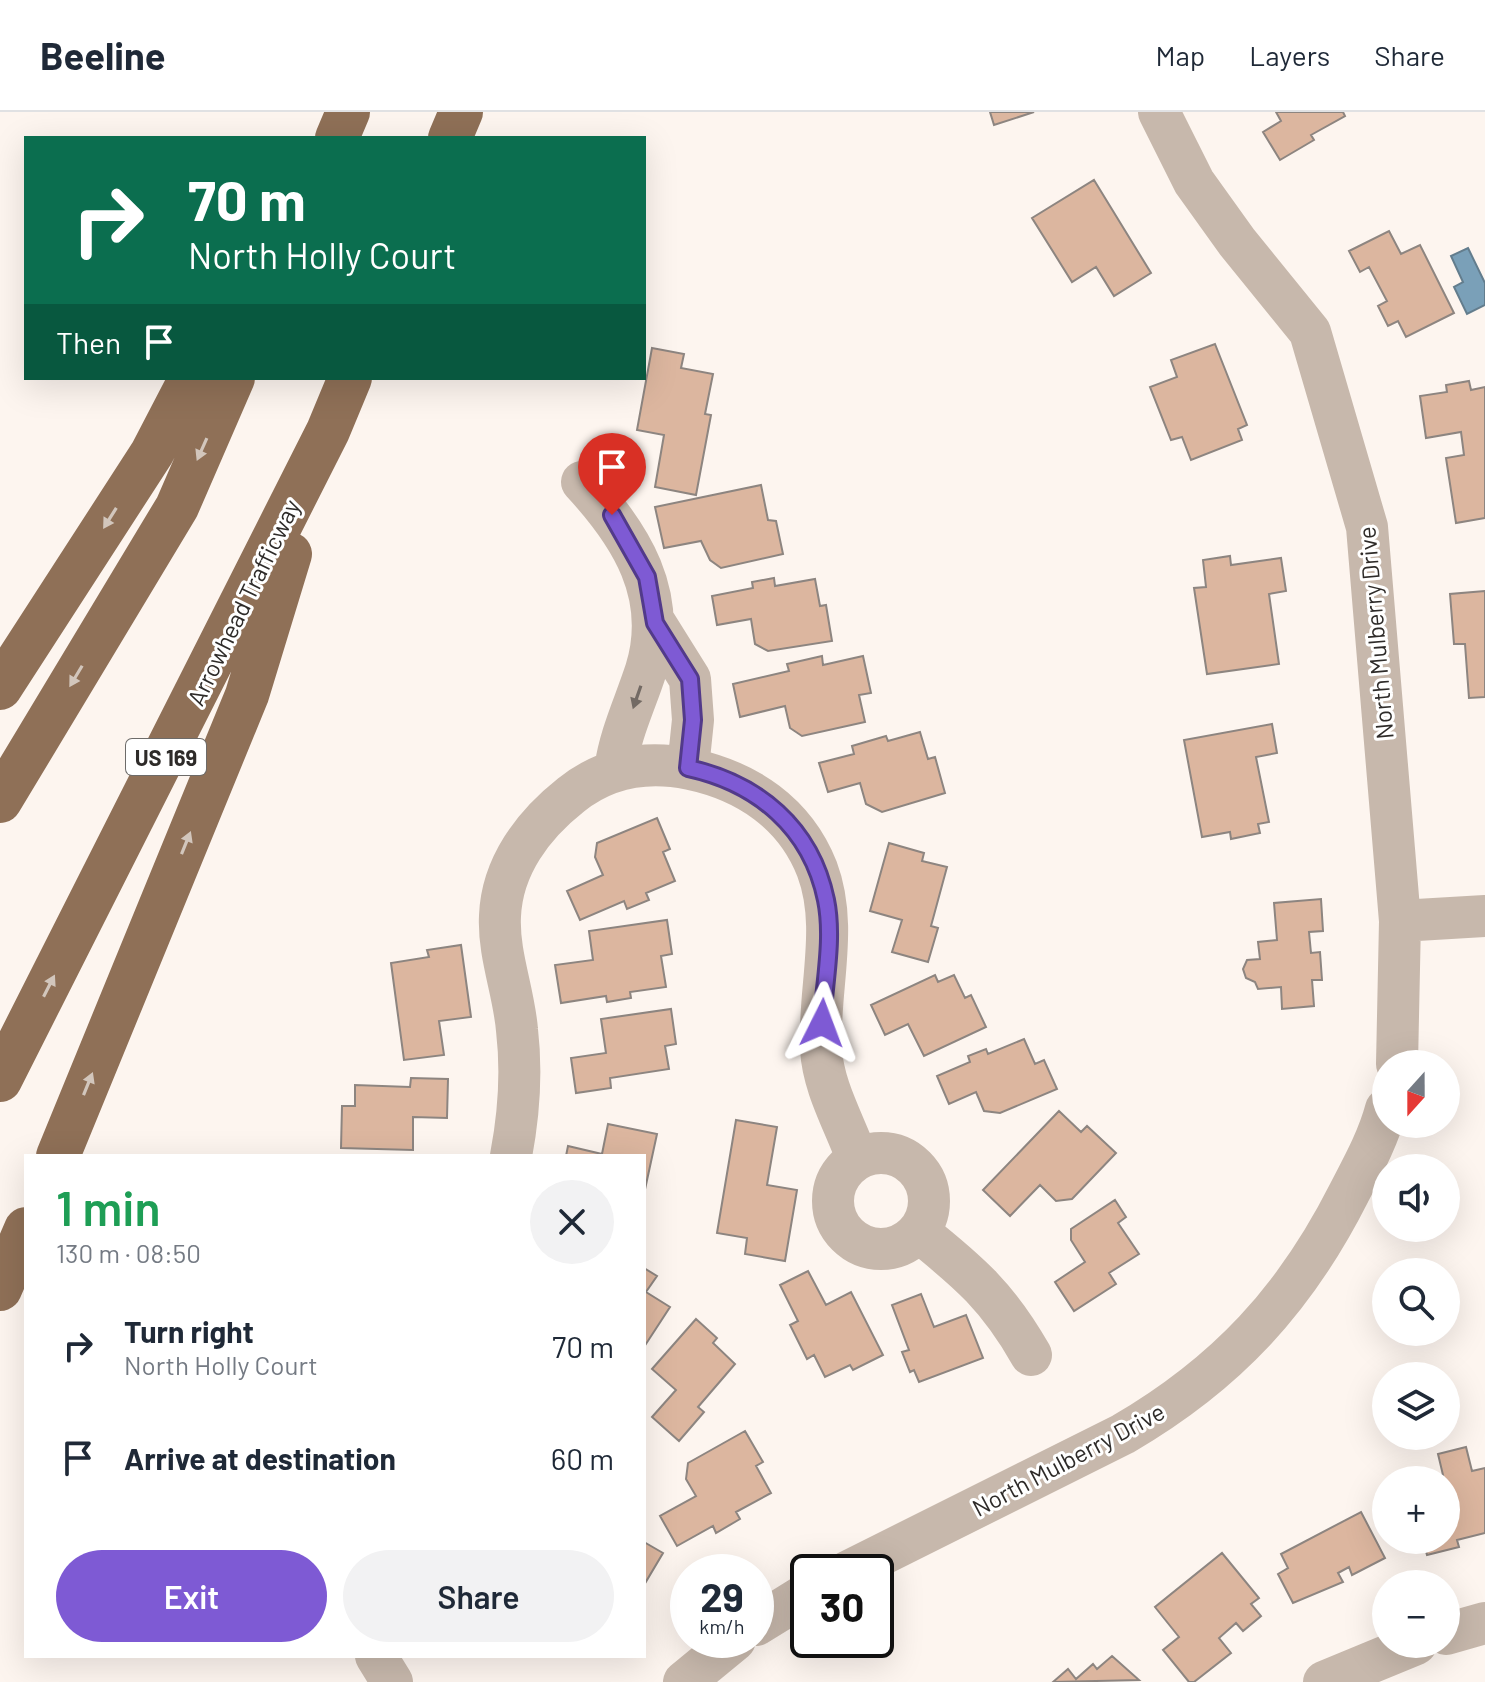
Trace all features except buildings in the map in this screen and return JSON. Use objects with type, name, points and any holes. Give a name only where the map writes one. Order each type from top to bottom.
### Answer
[{"type":"highway","points":[[338,136],[348,112]]},
{"type":"highway","points":[[451,136],[461,112]]},
{"type":"highway","points":[[0,688],[152,453],[190,380]]},
{"type":"highway","points":[[0,801],[177,507],[232,380]]},
{"type":"highway","name":"Arrowhead Trafficway","points":[[0,1080],[328,431],[349,380]]},
{"type":"highway","points":[[59,1154],[247,695],[328,431]]},
{"type":"highway","points":[[0,1289],[24,1234]]},
{"type":"street","name":"North Mulberry Drive","points":[[1159,112],[1194,182],[1237,242],[1310,332],[1367,527],[1400,921],[1397,1050]]},
{"type":"street","points":[[582,482],[612,515],[629,540],[647,577],[655,623],[648,665],[620,736],[615,770]]},
{"type":"street","points":[[655,623],[690,679],[693,720],[688,768]]},
{"type":"street","points":[[511,1154],[520,1071],[517,1027],[500,917],[506,881],[520,849],[540,823],[586,783],[615,770],[667,764],[720,775],[763,798],[785,817],[816,868],[826,902],[821,1051],[830,1093],[857,1158]]},
{"type":"street","points":[[1400,921],[1485,916]]},
{"type":"street","name":"North Mulberry Drive","points":[[883,1554],[1123,1434],[1156,1415],[1218,1368],[1289,1295],[1316,1254],[1362,1168],[1374,1138]]},
{"type":"street","points":[[879,1152],[901,1156],[918,1170],[929,1190],[928,1213],[919,1232],[901,1245],[880,1250],[860,1245],[843,1232],[833,1213],[832,1192],[841,1172],[857,1158],[879,1152]]},
{"type":"street","points":[[919,1232],[980,1281],[1008,1315],[1031,1355]]},
{"type":"street","points":[[1460,1630],[1485,1623]]},
{"type":"street","points":[[684,1682],[713,1658]]},
{"type":"street","points":[[1324,1682],[1382,1658]]},
{"type":"water","points":[[1468,248],[1485,283],[1485,305],[1467,314],[1454,287],[1463,282],[1451,256]]},
{"type":"route","points":[[612,515],[629,540],[647,577],[655,623],[690,679],[693,720],[688,768],[720,775],[763,798],[785,817],[816,868],[826,902],[827,948],[822,1023]]}]
